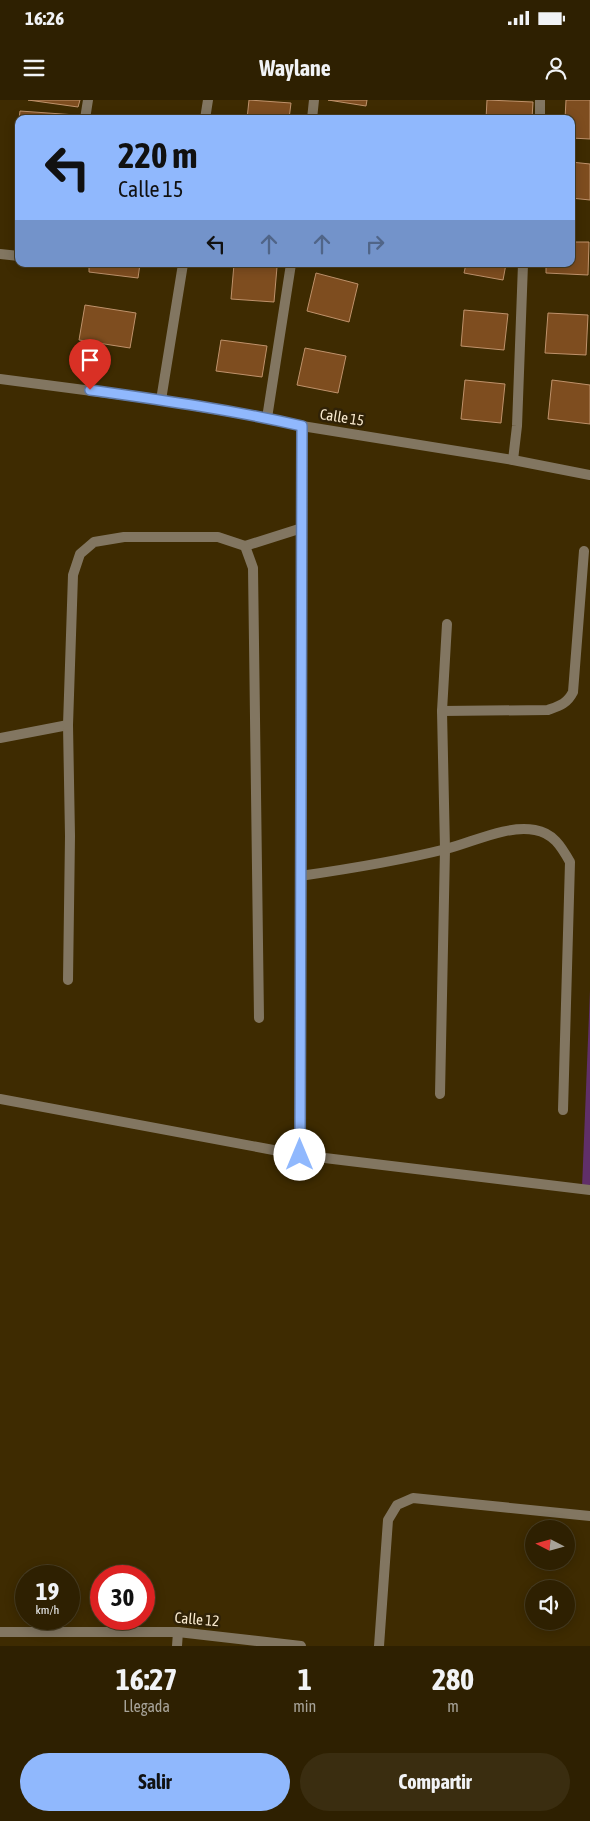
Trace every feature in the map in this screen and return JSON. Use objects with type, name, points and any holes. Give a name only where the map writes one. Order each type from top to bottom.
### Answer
[{"type":"street","points":[[86,115],[88,100]]},
{"type":"street","points":[[206,115],[208,100]]},
{"type":"street","points":[[312,115],[314,100]]},
{"type":"street","points":[[540,100],[540,115]]},
{"type":"street","points":[[0,254],[15,256]]},
{"type":"street","points":[[162,400],[183,267]]},
{"type":"street","points":[[267,418],[290,267]]},
{"type":"street","points":[[513,460],[517,426],[523,267]]},
{"type":"street","name":"Calle 15","points":[[0,379],[162,400],[302,426],[590,474]]},
{"type":"street","points":[[300,1155],[302,426]]},
{"type":"street","points":[[68,980],[70,836],[68,725],[73,575],[80,554],[94,542],[124,537],[218,537],[244,546],[302,528]]},
{"type":"street","points":[[244,546],[253,568],[260,1018]]},
{"type":"street","points":[[442,711],[548,710],[562,705],[569,699],[573,692],[584,551]]},
{"type":"street","points":[[440,1094],[445,849],[442,711],[447,624]]},
{"type":"street","points":[[0,738],[68,725]]},
{"type":"street","points":[[300,876],[445,849],[514,829],[536,830],[552,836],[563,848],[570,862],[563,1110]]},
{"type":"street","points":[[0,1099],[300,1155],[590,1190]]},
{"type":"street","points":[[379,1646],[388,1520],[397,1505],[413,1498],[590,1516]]},
{"type":"street","name":"Calle 12","points":[[0,1632],[178,1632],[301,1646]]},
{"type":"street","points":[[177,1646],[178,1632]]},
{"type":"shaded area","points":[[590,990],[590,1190],[582,1188]]},
{"type":"building","points":[[28,100],[80,100],[78,107]]},
{"type":"building","points":[[249,100],[291,103],[290,115],[247,115]]},
{"type":"building","points":[[328,100],[367,100],[366,106]]},
{"type":"building","points":[[487,100],[533,102],[532,115],[486,115]]},
{"type":"building","points":[[566,100],[590,100],[590,139],[575,138],[575,115],[565,115]]},
{"type":"building","points":[[20,111],[76,115],[20,115]]},
{"type":"building","points":[[575,162],[590,164],[590,200],[575,198]]},
{"type":"building","points":[[575,242],[589,242],[588,275],[546,273],[546,267],[575,267]]},
{"type":"building","points":[[89,267],[140,267],[138,278],[89,272]]},
{"type":"building","points":[[234,267],[277,267],[274,302],[231,299]]},
{"type":"building","points":[[465,267],[505,267],[503,280],[464,273]]},
{"type":"building","points":[[316,273],[358,284],[349,322],[307,311]]},
{"type":"building","points":[[85,305],[136,313],[130,348],[79,340]]},
{"type":"building","points":[[464,310],[508,314],[504,350],[461,346]]},
{"type":"building","points":[[548,313],[588,315],[586,355],[545,353]]},
{"type":"building","points":[[221,340],[267,346],[262,377],[216,371]]},
{"type":"building","points":[[305,348],[346,356],[338,393],[297,385]]},
{"type":"building","points":[[465,380],[505,384],[501,423],[461,419]]},
{"type":"building","points":[[552,380],[590,385],[590,424],[548,419]]},
{"type":"route","points":[[90,390],[162,400],[302,426],[300,1155]]}]
